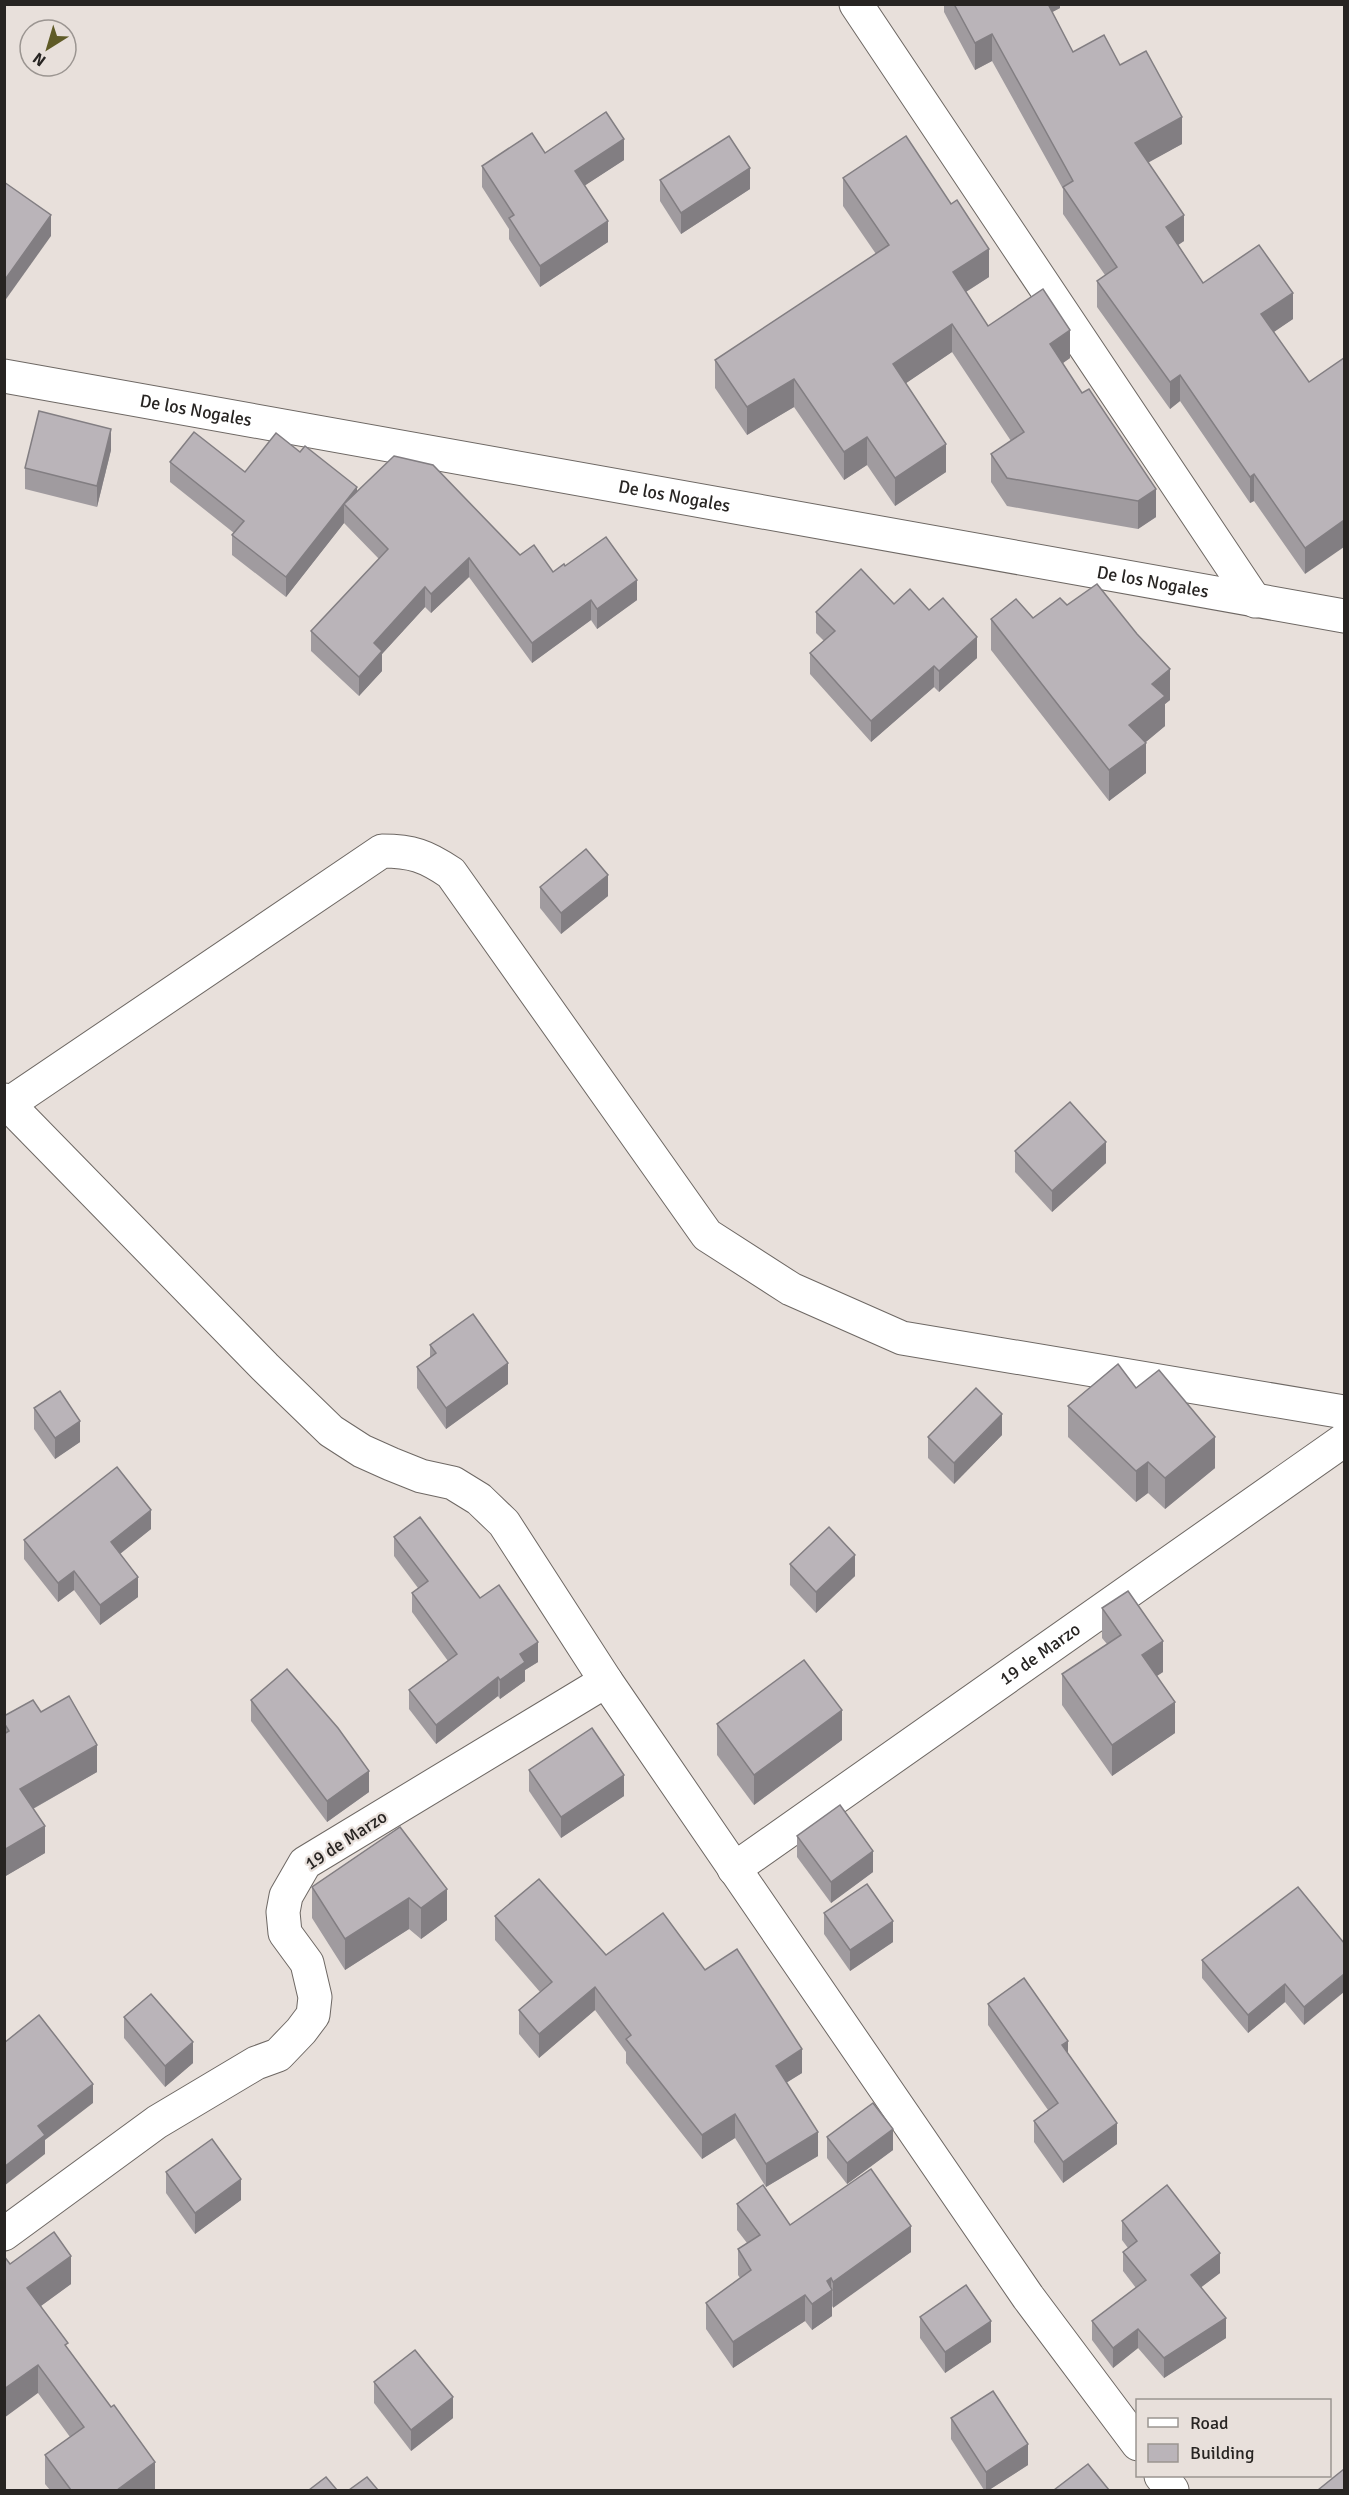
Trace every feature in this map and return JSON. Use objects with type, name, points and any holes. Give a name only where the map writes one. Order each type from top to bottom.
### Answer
[{"type":"street","points":[[856,4],[1255,602]]},
{"type":"street","name":"De los Nogales","points":[[4,376],[1255,602],[1344,616]]},
{"type":"street","points":[[1136,2443],[1028,2297],[734,1869],[606,1681],[504,1522],[479,1499],[453,1483],[421,1476],[391,1464],[362,1451],[331,1431],[6,1104],[382,850],[404,851],[428,857],[451,873],[707,1235],[791,1289],[902,1338],[1344,1412]]},
{"type":"street","name":"19 de Marzo","points":[[734,1869],[1344,1440]]},
{"type":"street","name":"19 de Marzo","points":[[4,2234],[157,2122],[256,2064],[278,2055],[301,2031],[313,2015],[315,1997],[307,1963],[285,1933],[283,1912],[286,1896],[305,1863],[606,1681]]},
{"type":"street","points":[[1162,2477],[1172,2490]]},
{"type":"building","points":[[954,4],[1048,4],[1073,52],[1104,35],[1120,65],[1146,51],[1182,117],[1135,143],[1184,215],[1166,227],[1203,283],[1259,245],[1293,293],[1261,314],[1309,382],[1344,358],[1344,520],[1305,548],[1254,474],[1250,477],[1180,375],[1170,382],[1097,281],[1117,267],[1063,187],[1073,181],[992,34],[975,43]]},
{"type":"building","points":[[606,112],[624,139],[575,171],[608,221],[540,266],[509,218],[514,215],[482,166],[532,133],[545,153]]},
{"type":"building","points":[[729,136],[750,168],[681,213],[660,180]]},
{"type":"building","points":[[906,136],[951,204],[957,200],[989,249],[953,272],[988,326],[1043,289],[1070,330],[1050,344],[1082,393],[1089,389],[1156,489],[1138,501],[1007,478],[991,454],[1024,432],[952,324],[893,364],[946,444],[895,478],[867,437],[844,452],[794,379],[747,407],[715,360],[889,245],[843,178]]},
{"type":"building","points":[[4,182],[51,215],[4,281]]},
{"type":"building","points":[[39,411],[111,429],[97,486],[25,468]]},
{"type":"building","points":[[194,432],[245,472],[276,433],[300,452],[305,446],[357,487],[286,577],[232,535],[244,521],[170,462]]},
{"type":"building","points":[[394,456],[433,465],[520,555],[534,545],[553,572],[606,537],[637,580],[597,609],[591,600],[532,643],[469,558],[431,594],[425,587],[374,643],[382,651],[359,677],[311,631],[388,549],[344,504]]},
{"type":"building","points":[[861,569],[894,604],[910,589],[929,610],[943,598],[977,637],[939,671],[934,666],[871,721],[810,653],[835,631],[816,612]]},
{"type":"building","points":[[1097,584],[1137,634],[1170,669],[1152,684],[1165,696],[1129,725],[1146,743],[1109,770],[991,619],[1016,599],[1033,618],[1060,598],[1067,605]]},
{"type":"building","points":[[586,849],[608,875],[561,913],[540,887]]},
{"type":"building","points":[[1070,1102],[1106,1142],[1052,1191],[1015,1151]]},
{"type":"building","points":[[473,1314],[508,1363],[446,1408],[417,1367],[436,1353],[430,1345]]},
{"type":"building","points":[[1118,1364],[1136,1388],[1159,1370],[1215,1437],[1165,1478],[1148,1462],[1136,1471],[1068,1406]]},
{"type":"building","points":[[976,1388],[1002,1414],[954,1463],[928,1437]]},
{"type":"building","points":[[60,1391],[80,1421],[55,1438],[34,1408]]},
{"type":"building","points":[[117,1467],[151,1510],[111,1542],[138,1577],[100,1605],[74,1571],[58,1583],[24,1540]]},
{"type":"building","points":[[420,1517],[480,1598],[499,1585],[538,1642],[520,1654],[525,1662],[500,1680],[498,1677],[436,1725],[409,1690],[457,1654],[412,1593],[428,1581],[394,1537]]},
{"type":"building","points":[[829,1527],[855,1555],[816,1592],[790,1564]]},
{"type":"building","points":[[1128,1591],[1163,1641],[1142,1655],[1175,1702],[1112,1745],[1062,1674],[1121,1635],[1102,1608]]},
{"type":"building","points":[[804,1660],[842,1710],[754,1775],[717,1724]]},
{"type":"building","points":[[287,1669],[338,1728],[369,1771],[327,1801],[251,1700]]},
{"type":"building","points":[[69,1696],[97,1745],[20,1789],[45,1826],[4,1850],[4,1734],[9,1731],[4,1723],[4,1716],[33,1700],[41,1712]]},
{"type":"building","points":[[592,1728],[624,1775],[561,1817],[529,1770]]},
{"type":"building","points":[[840,1805],[873,1851],[831,1882],[797,1836]]},
{"type":"building","points":[[400,1827],[447,1889],[421,1908],[409,1898],[345,1939],[312,1887]]},
{"type":"building","points":[[539,1879],[606,1955],[663,1913],[705,1970],[737,1949],[802,2049],[776,2066],[818,2132],[766,2164],[735,2114],[702,2135],[626,2039],[631,2035],[595,1987],[539,2034],[519,2010],[552,1982],[495,1916]]},
{"type":"building","points":[[867,1884],[893,1921],[850,1950],[824,1913]]},
{"type":"building","points":[[1298,1887],[1344,1943],[1344,1974],[1304,2007],[1285,1984],[1248,2015],[1202,1960]]},
{"type":"building","points":[[1024,1978],[1068,2041],[1062,2045],[1117,2123],[1063,2162],[1034,2121],[1058,2103],[988,2004]]},
{"type":"building","points":[[151,1994],[193,2042],[165,2066],[124,2017]]},
{"type":"building","points":[[39,2015],[93,2084],[38,2126],[45,2135],[4,2167],[4,2043]]},
{"type":"building","points":[[873,2103],[893,2129],[847,2163],[827,2137]]},
{"type":"building","points":[[212,2139],[241,2179],[195,2213],[166,2172]]},
{"type":"building","points":[[871,2169],[911,2226],[833,2282],[831,2278],[827,2281],[832,2290],[812,2304],[805,2295],[733,2342],[706,2303],[751,2270],[738,2249],[760,2235],[737,2204],[763,2185],[790,2225]]},
{"type":"building","points":[[1167,2185],[1220,2253],[1191,2275],[1226,2318],[1164,2358],[1138,2329],[1113,2348],[1092,2321],[1146,2280],[1123,2252],[1137,2241],[1122,2221]]},
{"type":"building","points":[[54,2232],[71,2256],[27,2288],[68,2343],[65,2345],[111,2407],[114,2405],[155,2462],[117,2490],[71,2490],[45,2455],[84,2427],[38,2365],[4,2389],[4,2256],[10,2264]]},
{"type":"building","points":[[966,2285],[991,2321],[945,2352],[920,2317]]},
{"type":"building","points":[[415,2350],[453,2397],[411,2430],[374,2382]]},
{"type":"building","points":[[993,2391],[1028,2444],[986,2472],[951,2418]]},
{"type":"building","points":[[1088,2464],[1109,2490],[1054,2490]]},
{"type":"building","points":[[1344,2469],[1344,2490],[1318,2490]]},
{"type":"building","points":[[326,2477],[337,2490],[309,2490]]},
{"type":"building","points":[[367,2477],[378,2490],[349,2490]]}]
